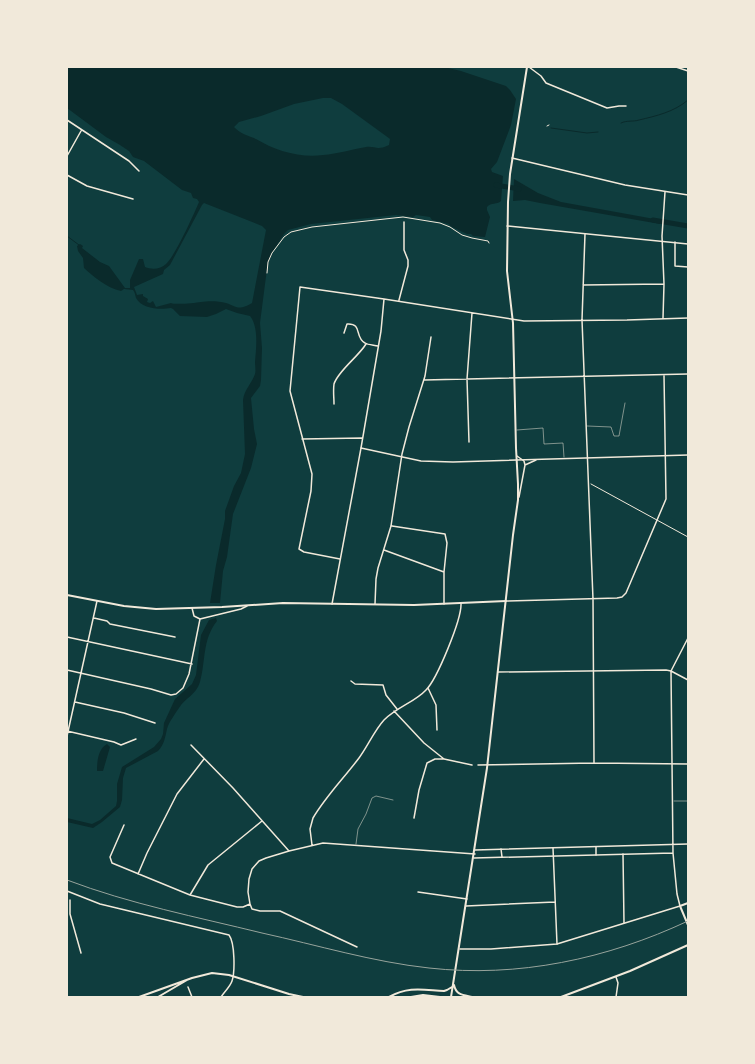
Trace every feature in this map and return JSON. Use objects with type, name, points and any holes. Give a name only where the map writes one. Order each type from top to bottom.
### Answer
[{"type":"main road","points":[[451,997],[460,949],[488,765],[518,500],[513,319],[507,271],[507,226],[512,158],[528,67]]},
{"type":"main road","points":[[67,595],[140,608],[205,608],[283,603],[444,604],[506,601]]},
{"type":"main road","points":[[688,903],[680,906],[688,925]]},
{"type":"main road","points":[[564,997],[616,977],[688,945]]},
{"type":"main road","points":[[138,997],[192,978],[212,973],[232,976],[303,997]]},
{"type":"main road","points":[[158,997],[192,978]]},
{"type":"main road","points":[[389,997],[401,990],[409,989],[446,991],[452,988],[454,984]]},
{"type":"main road","points":[[454,984],[455,990],[458,993],[472,997]]},
{"type":"main road","points":[[411,997],[423,994],[440,997]]},
{"type":"main road","points":[[560,997],[568,995]]},
{"type":"street","points":[[528,67],[541,76],[546,83],[607,108],[626,106]]},
{"type":"street","points":[[676,67],[688,71]]},
{"type":"street","points":[[67,120],[130,161],[139,171]]},
{"type":"street","points":[[67,156],[81,130]]},
{"type":"street","points":[[512,158],[625,185],[688,195]]},
{"type":"street","points":[[67,176],[87,186],[133,199]]},
{"type":"street","points":[[662,319],[664,284],[662,229],[665,192]]},
{"type":"street","points":[[267,273],[270,256],[284,237],[291,232],[312,227],[404,217],[446,225],[462,235],[488,241],[489,243]]},
{"type":"street","points":[[398,301],[408,266],[408,260],[404,250],[404,222]]},
{"type":"street","points":[[507,226],[688,244]]},
{"type":"street","points":[[585,234],[582,320],[592,599],[594,763]]},
{"type":"street","points":[[675,242],[675,266],[688,267]]},
{"type":"street","points":[[583,285],[664,284]]},
{"type":"street","points":[[340,559],[304,552],[299,549],[312,474],[290,391],[300,287],[524,321],[688,318]]},
{"type":"street","points":[[332,604],[378,346],[384,299]]},
{"type":"street","points":[[469,442],[467,380],[472,313]]},
{"type":"street","points":[[344,333],[346,326],[349,324],[357,326],[359,338],[366,344],[378,346]]},
{"type":"street","points":[[375,604],[378,568],[391,526],[402,457],[409,427],[424,380],[431,337]]},
{"type":"street","points":[[334,404],[335,382],[366,344]]},
{"type":"street","points":[[424,380],[688,374]]},
{"type":"street","points":[[506,601],[620,598],[625,595],[662,510],[666,494],[664,375]]},
{"type":"street","points":[[302,439],[362,438]]},
{"type":"street","points":[[360,448],[421,461],[453,462],[688,455]]},
{"type":"street","points":[[516,452],[518,457],[523,460],[525,465],[518,500]]},
{"type":"street","points":[[525,465],[532,461],[538,460]]},
{"type":"street","points":[[591,484],[688,537]]},
{"type":"street","points":[[391,526],[445,534],[447,543],[444,572],[444,604]]},
{"type":"street","points":[[384,550],[444,572]]},
{"type":"street","points":[[67,736],[97,600]]},
{"type":"street","points":[[312,845],[311,825],[315,814],[360,756],[378,728],[394,711],[428,688],[446,654],[459,615],[460,603]]},
{"type":"street","points":[[192,608],[194,616],[200,619],[241,609],[248,605]]},
{"type":"street","points":[[93,618],[106,621],[110,624],[175,637]]},
{"type":"street","points":[[67,670],[81,672],[171,695],[176,694],[183,688],[192,664],[200,619]]},
{"type":"street","points":[[67,637],[88,640],[192,664]]},
{"type":"street","points":[[460,949],[557,944],[680,906],[677,894],[673,853],[671,671],[688,638]]},
{"type":"street","points":[[498,672],[666,670],[688,680]]},
{"type":"street","points":[[351,681],[355,684],[383,685],[386,695],[397,709]]},
{"type":"street","points":[[428,688],[436,705],[437,730]]},
{"type":"street","points":[[75,702],[124,713],[155,722]]},
{"type":"street","points":[[394,711],[424,743],[444,759]]},
{"type":"street","points":[[68,731],[114,742],[121,746],[136,739]]},
{"type":"street","points":[[191,745],[233,788],[289,851]]},
{"type":"street","points":[[138,874],[177,794],[204,759]]},
{"type":"street","points":[[414,818],[419,790],[427,763],[435,759],[444,759],[472,765]]},
{"type":"street","points":[[478,765],[594,763],[688,764]]},
{"type":"street","points":[[190,895],[208,865],[262,821]]},
{"type":"street","points":[[124,825],[110,857],[112,863],[190,895],[237,908],[250,904]]},
{"type":"street","points":[[357,947],[280,910],[260,911],[252,909],[248,892],[249,879],[255,865],[266,858],[323,843],[475,854]]},
{"type":"street","points":[[475,850],[688,844]]},
{"type":"street","points":[[596,847],[596,855]]},
{"type":"street","points":[[553,848],[557,944]]},
{"type":"street","points":[[501,849],[502,857]]},
{"type":"street","points":[[474,858],[673,853]]},
{"type":"street","points":[[623,854],[624,923]]},
{"type":"street","points":[[67,891],[100,904],[229,935],[232,940],[233,947],[232,982],[221,997]]},
{"type":"street","points":[[418,892],[467,899]]},
{"type":"street","points":[[70,900],[70,914],[81,953]]},
{"type":"street","points":[[466,906],[555,902]]},
{"type":"street","points":[[616,977],[618,983],[616,997]]},
{"type":"street","points":[[188,987],[192,997]]},
{"type":"lane","points":[[586,426],[611,427],[612,434],[619,436],[625,403]]},
{"type":"lane","points":[[515,430],[543,428],[544,444],[563,443],[564,459]]},
{"type":"lane","points":[[356,846],[358,829],[372,798],[376,796],[393,800]]},
{"type":"lane","points":[[672,801],[688,801]]},
{"type":"water","points":[[67,67],[444,67],[506,86],[516,99],[511,125],[497,162],[491,169],[492,172],[503,176],[501,201],[487,207],[490,217],[485,237],[467,234],[450,226],[449,224],[432,220],[430,217],[396,215],[311,224],[288,230],[273,251],[268,261],[260,323],[262,348],[261,380],[260,386],[251,398],[257,444],[251,468],[233,514],[227,557],[223,571],[220,603],[210,603],[225,519],[225,511],[234,486],[241,473],[245,454],[243,400],[255,373],[255,326],[250,316],[226,309],[207,317],[180,316],[171,308],[157,309],[147,307],[139,302],[133,290],[116,290],[106,285],[84,268],[83,258],[78,251],[77,246],[80,244],[83,246],[82,248],[100,262],[109,266],[125,288],[130,288],[130,280],[139,259],[143,259],[145,267],[153,269],[164,266],[170,260],[199,202],[197,199],[193,198],[191,193],[182,190],[144,161],[133,157],[129,151],[106,137],[67,108]],"holes":[[[323,98],[331,98],[342,104],[390,139],[389,145],[379,148],[366,147],[314,156],[288,153],[241,133],[234,127],[239,122],[294,104]],[[204,203],[262,226],[266,230],[252,303],[241,308],[223,302],[210,301],[181,304],[171,303],[156,307],[153,301],[150,303],[147,302],[148,299],[143,296],[143,294],[137,295],[134,287],[163,274],[164,270],[170,265]]]},
{"type":"water","points":[[514,179],[538,193],[561,202],[660,220],[660,224],[525,200],[513,201]]},
{"type":"water","points":[[216,618],[217,621],[212,628],[207,643],[202,674],[196,690],[181,705],[172,718],[160,749],[126,768],[123,778],[122,800],[120,807],[93,828],[67,822],[67,818],[92,824],[100,820],[116,806],[117,784],[122,767],[154,747],[161,739],[164,723],[175,699],[192,684],[196,675],[201,635],[209,620]]},
{"type":"water","points":[[107,744],[110,747],[103,771],[97,771],[100,752]]},
{"type":"waterway","points":[[621,123],[637,121],[665,113],[677,108],[688,100]]},
{"type":"waterway","points":[[551,128],[587,133],[598,132]]},
{"type":"waterway","points":[[496,185],[519,189]]},
{"type":"waterway","points":[[653,220],[688,226]]},
{"type":"waterway","points":[[67,236],[79,245]]},
{"type":"railway","points":[[67,880],[91,889],[188,916],[345,953],[387,962],[429,968],[462,970],[529,968],[594,955],[626,946],[688,921]]}]
